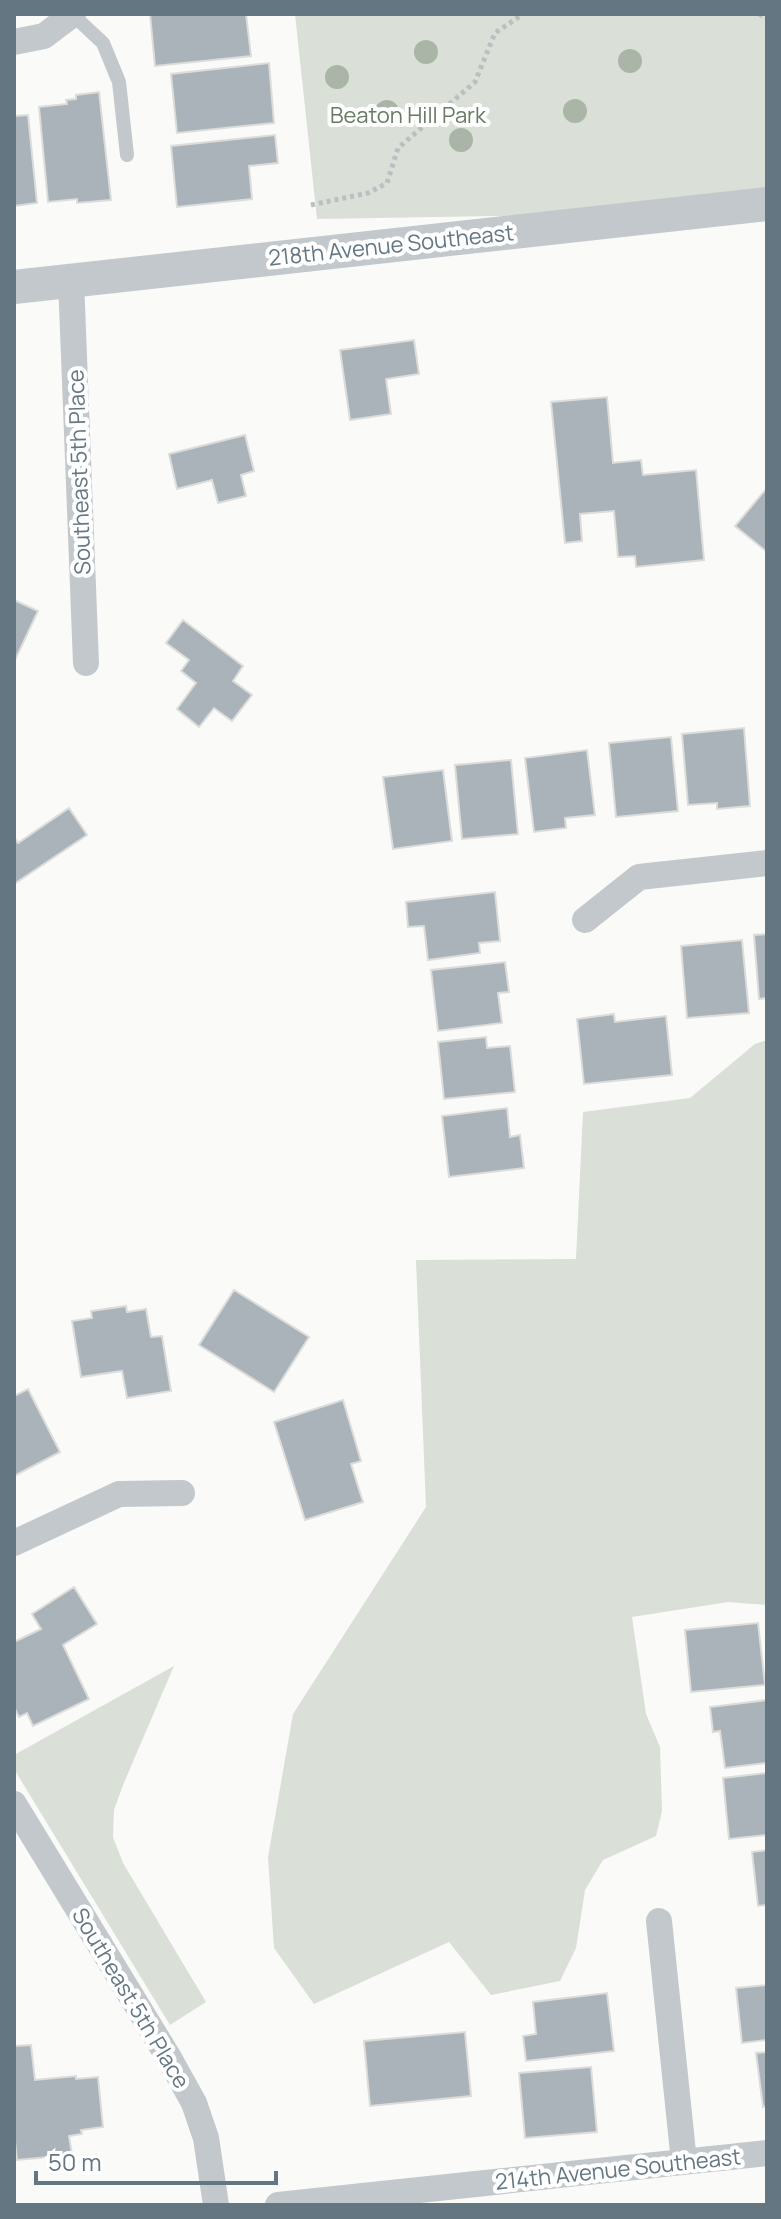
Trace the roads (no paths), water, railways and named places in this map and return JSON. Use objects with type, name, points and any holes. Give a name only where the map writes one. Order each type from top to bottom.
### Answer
[{"type":"street","points":[[14,42],[44,36],[73,14]]},
{"type":"street","name":"218th Avenue Southeast","points":[[14,287],[767,204]]},
{"type":"street","name":"Southeast 5th Place","points":[[71,280],[86,663]]},
{"type":"street","points":[[585,920],[639,877],[767,863]]},
{"type":"street","points":[[14,1543],[119,1494],[182,1493]]},
{"type":"street","name":"Southeast 5th Place","points":[[14,1804],[194,2103],[206,2138],[216,2205]]},
{"type":"street","points":[[659,1921],[684,2162]]},
{"type":"street","name":"214th Avenue Southeast","points":[[278,2205],[767,2153]]},
{"type":"lane","points":[[73,14],[103,43],[119,82],[127,155]]},
{"type":"park label","name":"Beaton Hill Park","points":[[408,115]]}]
